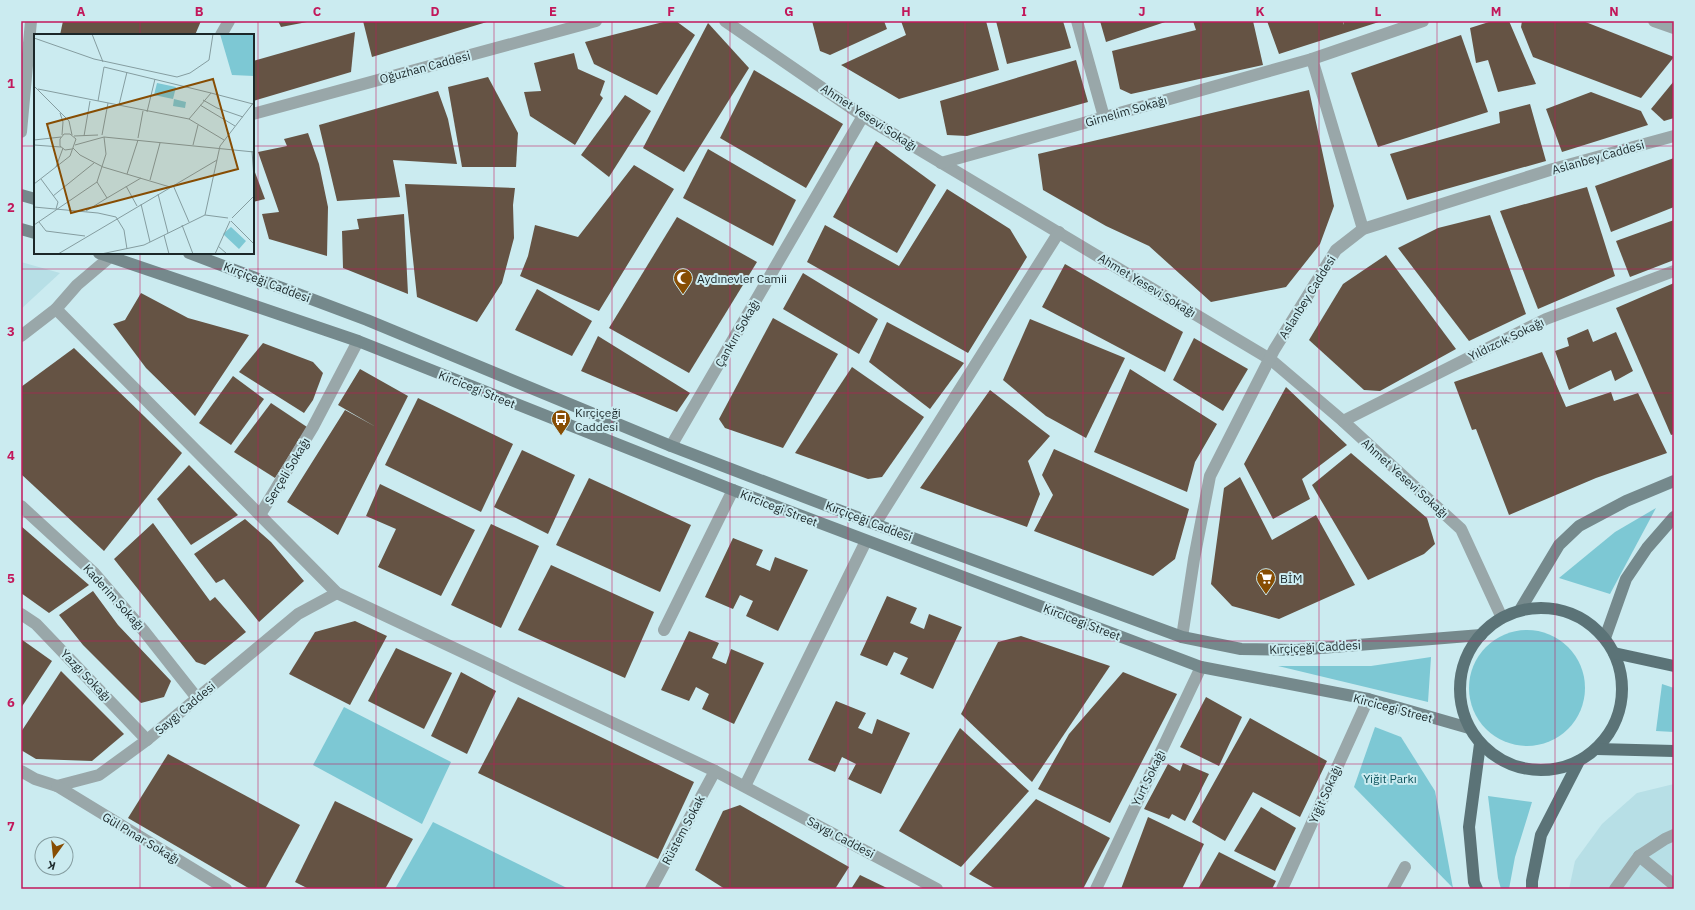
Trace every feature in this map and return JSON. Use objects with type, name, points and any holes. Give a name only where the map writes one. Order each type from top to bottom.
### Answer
[{"type":"main road","points":[[21,195],[34,199]]},
{"type":"main road","points":[[21,229],[34,233]]},
{"type":"main road","name":"Kircicegi Street","points":[[107,254],[358,342],[733,490],[1201,667],[1368,699],[1468,728]]},
{"type":"main road","name":"Kırçiçeği Caddesi","points":[[192,254],[368,320],[671,446],[875,524],[1182,637],[1241,649],[1296,650],[1481,635]]},
{"type":"main road","points":[[1520,610],[1559,545],[1579,526],[1626,501],[1674,481]]},
{"type":"main road","points":[[1605,638],[1626,579],[1646,548],[1674,517]]},
{"type":"main road","points":[[1539,607],[1559,609],[1584,619],[1605,638],[1614,653],[1620,669],[1623,686],[1620,711],[1610,733],[1596,749],[1578,761],[1560,768],[1536,770],[1515,767],[1496,758],[1480,744],[1468,728],[1461,709],[1458,689],[1462,665],[1481,635],[1502,618],[1520,610],[1539,607]]},
{"type":"main road","points":[[1614,653],[1674,666]]},
{"type":"main road","points":[[1478,889],[1474,882],[1469,827],[1480,744]]},
{"type":"main road","points":[[1596,749],[1674,750]]},
{"type":"main road","points":[[1532,889],[1541,835],[1578,761]]},
{"type":"street","points":[[21,132],[30,21]]},
{"type":"street","points":[[222,34],[229,21]]},
{"type":"street","name":"Oğuzhan Caddesi","points":[[254,114],[596,21]]},
{"type":"street","name":"Ahmet Yesevi Sokağı","points":[[725,21],[863,116],[1270,358],[1343,421],[1461,529],[1502,618]]},
{"type":"street","points":[[1077,21],[1104,117]]},
{"type":"street","name":"Girnelim Sokağı","points":[[941,163],[1312,59],[1423,21]]},
{"type":"street","points":[[1654,21],[1674,28]]},
{"type":"street","points":[[1312,59],[1362,229]]},
{"type":"street","name":"Çankırı Sokağı","points":[[671,446],[863,116]]},
{"type":"street","name":"Aslanbey Caddesi","points":[[1182,637],[1194,559],[1210,476],[1274,350],[1336,250],[1362,229],[1554,169],[1674,136]]},
{"type":"street","points":[[875,524],[1059,232]]},
{"type":"street","points":[[21,336],[56,309],[76,285],[107,254]]},
{"type":"street","name":"Yıldızcık Sokağı","points":[[1343,421],[1546,319],[1674,271]]},
{"type":"street","points":[[56,309],[337,593]]},
{"type":"street","name":"Serçeli Sokağı","points":[[260,515],[313,427],[358,342]]},
{"type":"street","points":[[664,630],[733,490]]},
{"type":"street","name":"Kaderim Sokağı","points":[[21,506],[94,573],[144,631],[197,698]]},
{"type":"street","points":[[745,786],[866,541]]},
{"type":"street","name":"Saygı Caddesi","points":[[57,786],[99,775],[147,740],[298,614],[337,593],[715,771],[938,889]]},
{"type":"street","name":"Yazgı Sokağı","points":[[21,614],[36,624],[147,740]]},
{"type":"street","name":"Yurt Sokağı","points":[[1096,889],[1201,667]]},
{"type":"street","name":"Yiğit Sokağı","points":[[1282,889],[1368,699]]},
{"type":"street","points":[[21,771],[35,779],[57,786]]},
{"type":"street","name":"Rüstem Sokak","points":[[652,889],[715,771]]},
{"type":"street","name":"Gül Pınar Sokağı","points":[[57,786],[226,889]]},
{"type":"street","points":[[1615,889],[1639,856],[1665,838],[1674,835]]},
{"type":"street","points":[[1639,856],[1674,885]]},
{"type":"street","points":[[1393,889],[1404,867]]},
{"type":"shaded area","points":[[21,262],[60,273],[21,309]]},
{"type":"shaded area","points":[[1674,784],[1674,889],[1569,889],[1575,861],[1602,824],[1637,793]]},
{"type":"green space","points":[[1656,508],[1610,594],[1559,578],[1615,532]]},
{"type":"green space","points":[[1527,630],[1538,631],[1549,635],[1568,647],[1580,666],[1584,677],[1584,699],[1580,710],[1568,729],[1549,741],[1538,745],[1527,746],[1516,745],[1505,741],[1486,729],[1474,710],[1470,699],[1469,688],[1470,677],[1474,666],[1486,647],[1505,635],[1516,631]]},
{"type":"green space","points":[[1431,657],[1428,702],[1278,666],[1371,666]]},
{"type":"green space","points":[[1662,684],[1674,688],[1674,732],[1656,731]]},
{"type":"green space","points":[[344,707],[451,762],[422,824],[313,765]]},
{"type":"green space","name":"Yiğit Parkı","points":[[1375,727],[1401,737],[1435,791],[1453,888],[1354,787]]},
{"type":"green space","points":[[1488,796],[1532,802],[1515,857],[1509,889],[1501,889],[1498,878]]},
{"type":"green space","points":[[433,822],[569,889],[395,889]]},
{"type":"building","points":[[63,21],[201,21],[195,34],[60,34]]},
{"type":"building","points":[[278,21],[307,21],[307,22],[281,27]]},
{"type":"building","points":[[363,21],[490,21],[372,57]]},
{"type":"building","points":[[667,21],[676,21],[695,35],[657,95],[594,64],[585,42]]},
{"type":"building","points":[[812,21],[884,21],[887,29],[830,55],[820,51]]},
{"type":"building","points":[[901,21],[986,21],[999,70],[899,99],[841,65],[906,35]]},
{"type":"building","points":[[996,21],[1063,21],[1071,48],[1007,64]]},
{"type":"building","points":[[1100,21],[1168,21],[1106,42]]},
{"type":"building","points":[[1193,21],[1253,21],[1263,65],[1131,94],[1120,89],[1112,51],[1196,30]]},
{"type":"building","points":[[1267,21],[1343,21],[1344,25],[1344,21],[1382,21],[1279,54]]},
{"type":"building","points":[[1492,21],[1509,21],[1536,84],[1498,92],[1488,60],[1476,63],[1470,28]]},
{"type":"building","points":[[1522,21],[1583,21],[1674,57],[1641,98],[1533,57],[1521,27]]},
{"type":"building","points":[[708,23],[749,68],[684,172],[643,148]]},
{"type":"building","points":[[355,32],[351,72],[254,101],[254,61]]},
{"type":"building","points":[[1461,35],[1488,112],[1378,147],[1351,73]]},
{"type":"building","points":[[574,53],[578,69],[605,81],[600,95],[603,98],[575,145],[530,116],[524,92],[541,91],[534,63]]},
{"type":"building","points":[[1076,60],[1088,102],[967,136],[947,135],[940,101]]},
{"type":"building","points":[[754,70],[843,124],[806,188],[720,138]]},
{"type":"building","points":[[488,77],[518,133],[516,167],[462,167],[448,87]]},
{"type":"building","points":[[1674,81],[1674,118],[1664,121],[1651,109]]},
{"type":"building","points":[[1309,90],[1334,206],[1320,244],[1286,287],[1211,302],[1149,246],[1106,226],[1043,190],[1038,154]]},
{"type":"building","points":[[438,91],[448,119],[457,164],[393,160],[400,197],[337,201],[319,125]]},
{"type":"building","points":[[1591,92],[1641,111],[1648,125],[1562,152],[1546,109]]},
{"type":"building","points":[[625,95],[651,111],[609,177],[581,155]]},
{"type":"building","points":[[1530,104],[1546,161],[1407,200],[1390,154],[1500,123],[1499,112]]},
{"type":"building","points":[[308,133],[319,164],[328,207],[327,256],[269,239],[262,214],[279,212],[258,152],[287,146],[284,139]]},
{"type":"building","points":[[876,141],[936,185],[897,253],[833,217]]},
{"type":"building","points":[[708,149],[796,200],[773,246],[683,198]]},
{"type":"building","points":[[1674,158],[1674,207],[1611,232],[1595,186]]},
{"type":"building","points":[[634,165],[674,189],[599,311],[520,276],[528,256],[535,225],[578,237]]},
{"type":"building","points":[[254,170],[265,199],[254,202]]},
{"type":"building","points":[[405,184],[515,188],[513,205],[514,238],[502,283],[477,322],[417,297]]},
{"type":"building","points":[[1587,187],[1615,276],[1538,309],[1500,211]]},
{"type":"building","points":[[947,189],[1010,229],[1027,257],[968,353],[807,262],[825,225],[899,266]]},
{"type":"building","points":[[404,214],[408,294],[343,268],[342,231],[359,229],[357,219]]},
{"type":"building","points":[[1490,215],[1526,314],[1469,341],[1398,248],[1438,228]]},
{"type":"building","name":"Aydınevler Camii","points":[[677,217],[757,262],[689,373],[609,328]]},
{"type":"building","points":[[1674,220],[1674,260],[1630,277],[1616,241]]},
{"type":"building","points":[[1386,255],[1456,349],[1380,391],[1364,390],[1309,340],[1343,284]]},
{"type":"building","points":[[1065,264],[1183,332],[1165,372],[1042,307]]},
{"type":"building","points":[[803,273],[878,319],[859,354],[783,309]]},
{"type":"building","points":[[1674,283],[1674,434],[1671,435],[1616,308]]},
{"type":"building","points":[[537,289],[592,321],[572,356],[515,330]]},
{"type":"building","points":[[141,293],[188,318],[249,335],[195,416],[146,368],[113,324],[125,320]]},
{"type":"building","points":[[773,318],[838,354],[783,448],[725,428],[719,419]]},
{"type":"building","points":[[1030,319],[1125,358],[1086,438],[1046,416],[1003,380]]},
{"type":"building","points":[[887,322],[964,363],[930,409],[869,362]]},
{"type":"building","points":[[1588,329],[1593,342],[1616,332],[1633,371],[1615,381],[1611,370],[1569,390],[1555,351],[1569,346],[1567,338]]},
{"type":"building","points":[[598,336],[690,393],[677,412],[581,371]]},
{"type":"building","points":[[1194,338],[1248,369],[1223,411],[1173,380]]},
{"type":"building","points":[[263,343],[313,362],[323,373],[313,400],[304,413],[239,372]]},
{"type":"building","points":[[74,348],[182,453],[104,551],[21,474],[21,387]]},
{"type":"building","points":[[1542,352],[1566,407],[1611,392],[1614,401],[1638,393],[1667,453],[1596,478],[1509,515],[1476,429],[1472,430],[1454,382]]},
{"type":"building","points":[[852,367],[924,417],[882,477],[868,479],[795,453]]},
{"type":"building","points":[[360,369],[408,396],[338,535],[287,502],[345,410],[376,427],[338,405]]},
{"type":"building","points":[[1130,369],[1217,424],[1195,462],[1187,492],[1094,452]]},
{"type":"building","points":[[233,376],[264,399],[231,445],[199,423]]},
{"type":"building","points":[[1286,387],[1347,445],[1302,479],[1310,499],[1273,519],[1244,464]]},
{"type":"building","points":[[990,390],[1050,436],[1028,461],[1040,494],[1027,527],[920,488]]},
{"type":"building","points":[[418,398],[513,444],[481,512],[385,465]]},
{"type":"building","points":[[271,403],[307,427],[275,478],[234,452]]},
{"type":"building","points":[[1054,449],[1189,509],[1175,559],[1153,576],[1034,531],[1053,495],[1042,475]]},
{"type":"building","points":[[522,450],[575,475],[548,534],[494,507]]},
{"type":"building","points":[[1351,453],[1427,518],[1435,544],[1424,554],[1368,580],[1312,485]]},
{"type":"building","points":[[189,465],[238,515],[191,545],[157,499]]},
{"type":"building","points":[[1240,477],[1272,540],[1316,515],[1355,585],[1279,619],[1232,606],[1211,584],[1224,488]]},
{"type":"building","points":[[589,478],[691,525],[660,592],[556,545]]},
{"type":"building","points":[[380,484],[475,530],[441,596],[378,567],[396,529],[366,516]]},
{"type":"building","points":[[245,519],[271,542],[304,581],[259,622],[224,579],[216,583],[194,554]]},
{"type":"building","points":[[153,523],[210,601],[215,597],[246,632],[205,665],[196,662],[114,559]]},
{"type":"building","points":[[491,524],[539,546],[501,628],[451,605]]},
{"type":"building","points":[[21,526],[89,585],[49,613],[21,593]]},
{"type":"building","points":[[733,538],[763,550],[756,565],[770,571],[775,557],[808,570],[778,631],[746,616],[753,601],[740,595],[733,609],[705,597]]},
{"type":"building","points":[[551,565],[654,612],[625,678],[518,630]]},
{"type":"building","points":[[93,591],[118,625],[171,681],[164,697],[141,703],[83,645],[59,615]]},
{"type":"building","points":[[887,596],[917,608],[910,623],[924,629],[929,614],[962,627],[933,689],[900,674],[908,658],[894,652],[887,666],[860,655]]},
{"type":"building","points":[[355,621],[387,636],[350,705],[289,674],[315,632]]},
{"type":"building","points":[[689,631],[719,643],[712,658],[726,664],[731,649],[764,663],[734,724],[702,709],[709,694],[696,687],[689,701],[661,690]]},
{"type":"building","points":[[1021,636],[1110,666],[1032,782],[961,714],[998,642]]},
{"type":"building","points":[[21,639],[52,661],[21,708]]},
{"type":"building","points":[[396,648],[452,673],[424,729],[368,701]]},
{"type":"building","points":[[61,671],[124,734],[92,761],[36,759],[21,750],[21,732]]},
{"type":"building","points":[[461,672],[496,691],[467,754],[431,736]]},
{"type":"building","points":[[1123,672],[1177,694],[1110,823],[1038,789],[1069,734]]},
{"type":"building","points":[[518,697],[694,782],[658,859],[478,773]]},
{"type":"building","points":[[1206,697],[1242,717],[1219,766],[1180,747]]},
{"type":"building","points":[[836,701],[866,713],[858,728],[872,734],[877,719],[910,733],[881,794],[848,779],[856,764],[842,757],[835,772],[808,760]]},
{"type":"building","points":[[1250,718],[1327,761],[1300,817],[1253,792],[1225,841],[1192,822]]},
{"type":"building","points":[[960,728],[1029,791],[961,867],[899,831]]},
{"type":"building","points":[[168,754],[300,825],[265,889],[250,889],[128,818]]},
{"type":"building","points":[[1183,763],[1209,774],[1185,821],[1172,814],[1169,819],[1144,809],[1168,764],[1180,771]]},
{"type":"building","points":[[1036,799],[1110,838],[1083,889],[996,889],[969,874]]},
{"type":"building","points":[[335,801],[413,839],[385,889],[309,889],[295,882]]},
{"type":"building","points":[[740,805],[849,867],[835,889],[725,889],[695,870],[723,811]]},
{"type":"building","points":[[1261,807],[1296,828],[1275,871],[1234,851]]},
{"type":"building","points":[[1148,817],[1204,844],[1182,889],[1121,889]]},
{"type":"building","points":[[1219,852],[1276,881],[1272,889],[1198,889]]},
{"type":"building","points":[[860,875],[889,889],[851,889]]},
{"type":"place","name":"Aydınevler Camii","points":[[683,295]]},
{"type":"place","name":"Kırçiçeği Caddesi","points":[[561,436]]},
{"type":"place","name":"BİM","points":[[1266,595]]}]
